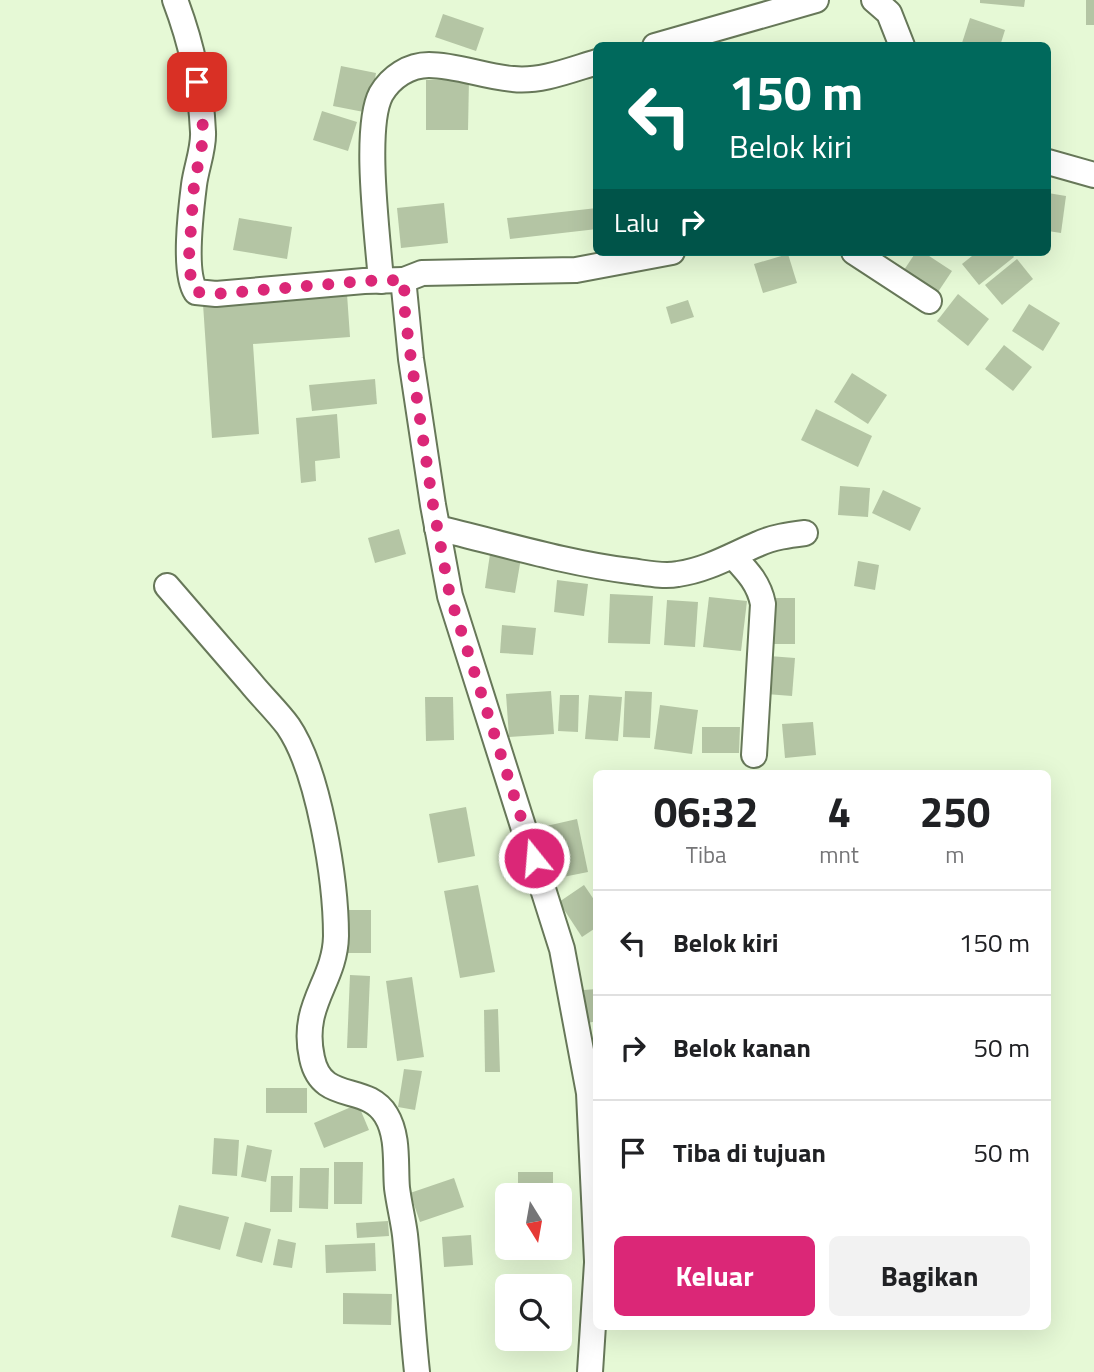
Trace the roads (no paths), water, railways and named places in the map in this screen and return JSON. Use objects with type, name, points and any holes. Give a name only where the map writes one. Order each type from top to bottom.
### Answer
[{"type":"street","points":[[175,0],[188,36],[204,135],[194,185],[189,256],[193,288],[196,292],[216,294],[393,280],[422,273],[576,270],[651,256]]},
{"type":"street","points":[[669,42],[816,0]]},
{"type":"street","points":[[874,0],[889,13],[900,42]]},
{"type":"street","points":[[593,63],[534,80],[514,80],[432,65],[409,68],[392,79],[380,96],[372,145],[393,280],[405,314],[437,528],[450,596],[562,949],[589,1093],[593,1178]]},
{"type":"street","points":[[1051,163],[1094,175]]},
{"type":"street","points":[[861,256],[929,301]]},
{"type":"street","points":[[437,528],[612,569],[663,575],[678,575],[770,540],[805,533]]},
{"type":"street","points":[[733,556],[754,580],[763,604],[754,755]]},
{"type":"street","points":[[167,586],[289,727],[306,763],[334,891],[336,938],[327,975],[312,1009],[309,1045],[316,1072],[322,1082],[378,1104],[392,1128],[397,1187],[405,1233],[417,1372]]},
{"type":"street","points":[[590,1372],[593,1325]]}]
